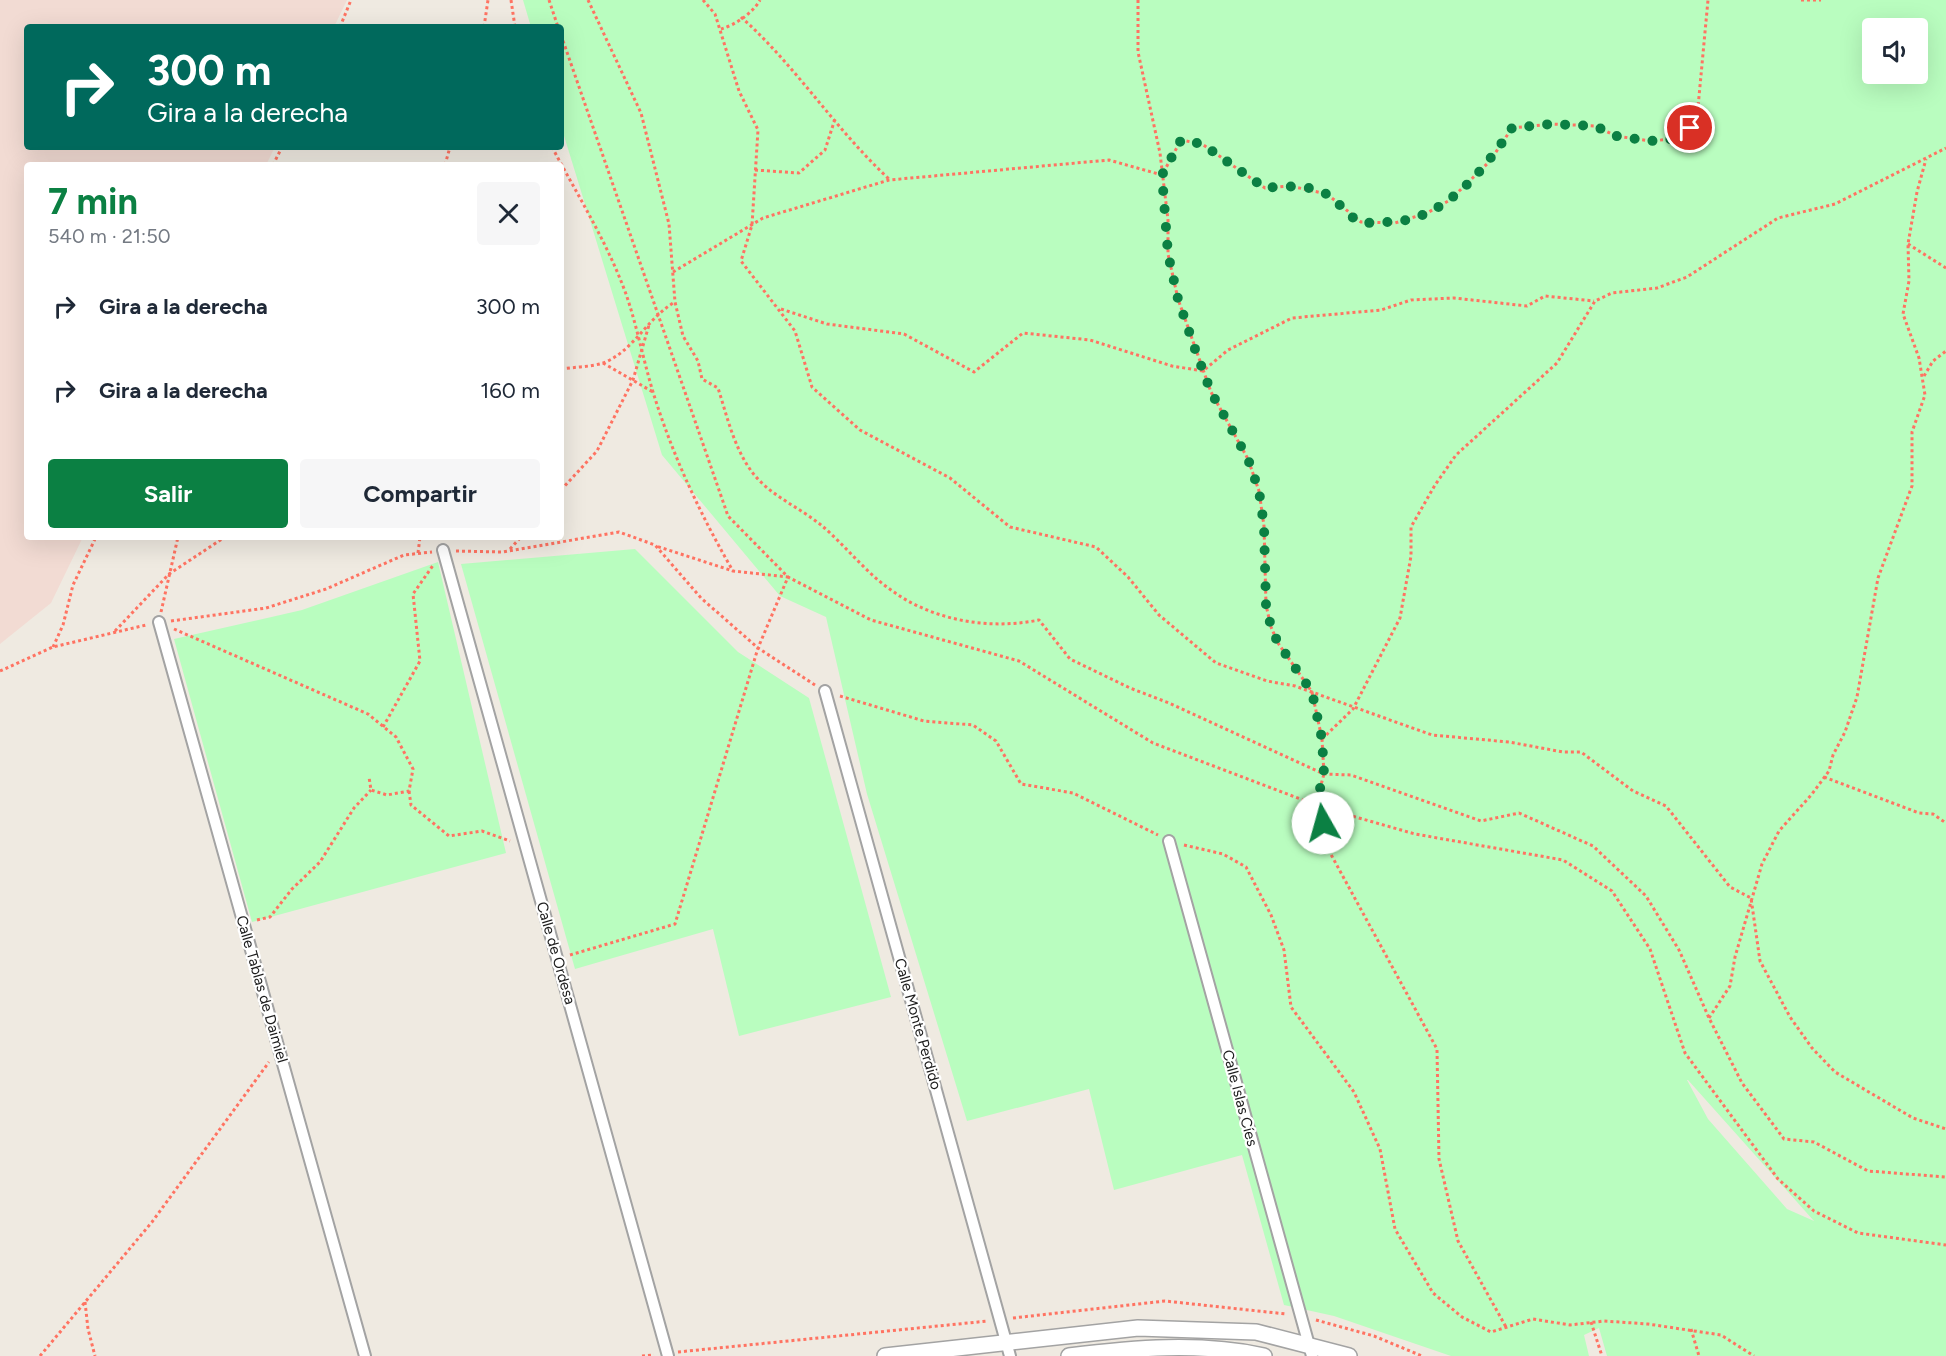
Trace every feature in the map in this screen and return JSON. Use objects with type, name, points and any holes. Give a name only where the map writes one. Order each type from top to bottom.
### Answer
[{"type":"street","name":"Calle de Ordesa","points":[[443,550],[668,1356]]},
{"type":"street","name":"Calle Tablas de Daimiel","points":[[159,622],[365,1356]]},
{"type":"street","name":"Calle Monte Perdido","points":[[825,692],[1008,1349]]},
{"type":"street","name":"Calle Islas Cíes","points":[[1168,841],[1311,1350]]},
{"type":"street","points":[[885,1356],[1008,1349],[1138,1328],[1256,1332],[1311,1350],[1349,1356]]},
{"type":"street","points":[[1069,1356],[1136,1348],[1201,1349],[1264,1356]]},
{"type":"path","points":[[341,24],[351,0]]},
{"type":"path","points":[[484,24],[488,0]]},
{"type":"path","points":[[511,0],[515,24]]},
{"type":"path","points":[[549,0],[557,24]]},
{"type":"path","points":[[588,0],[641,113],[669,224],[675,302],[683,336],[698,361],[702,380],[718,388],[741,456],[754,474],[832,533],[890,590],[921,608],[953,619],[1011,626],[1039,620],[1070,659],[1324,774],[1350,775],[1481,821],[1519,813],[1593,846],[1646,896],[1679,950],[1709,1018],[1742,1083],[1784,1139],[1814,1142],[1868,1171],[1946,1178]]},
{"type":"path","points":[[703,0],[715,14],[739,92],[758,130],[752,225],[741,261],[795,331],[812,387],[860,430],[950,478],[1010,527],[1096,547],[1128,578],[1159,615],[1216,663],[1267,681],[1294,686],[1432,735],[1509,742],[1563,752],[1581,752],[1633,791],[1666,806],[1730,887],[1751,898]]},
{"type":"path","points":[[721,29],[732,26],[741,17],[754,11],[760,0]]},
{"type":"path","points":[[1138,0],[1138,52],[1162,175],[1168,254],[1178,299],[1211,392],[1248,459],[1259,491],[1264,526],[1266,605],[1271,627],[1278,643],[1312,692],[1322,739],[1324,774],[1319,792],[1324,808],[1322,838],[1437,1049],[1439,1159],[1458,1241],[1506,1327]]},
{"type":"path","points":[[1162,175],[1181,140],[1202,144],[1265,188],[1290,186],[1327,194],[1361,222],[1395,223],[1427,213],[1450,200],[1490,161],[1512,128],[1562,124],[1595,126],[1616,136],[1651,141],[1682,138],[1697,118],[1708,0]]},
{"type":"path","points":[[1801,0],[1821,0]]},
{"type":"path","points":[[741,17],[773,45],[801,82],[836,119],[856,149],[890,180]]},
{"type":"path","points":[[564,44],[728,516],[788,577],[871,620],[1019,662],[1152,743],[1324,808],[1415,834],[1563,860],[1612,891],[1650,950],[1685,1053],[1778,1179],[1814,1211],[1858,1233],[1946,1245]]},
{"type":"path","points":[[756,170],[799,173],[825,150],[836,119]]},
{"type":"path","points":[[1322,739],[1353,709],[1400,618],[1411,556],[1411,527],[1435,485],[1456,455],[1557,363],[1595,301],[1612,292],[1657,288],[1687,277],[1778,218],[1835,204],[1946,148]]},
{"type":"path","points":[[1709,1018],[1730,986],[1751,898],[1762,864],[1779,831],[1824,777],[1845,732],[1857,697],[1878,578],[1912,486],[1912,432],[1925,395],[1919,358],[1903,314],[1909,281],[1908,244],[1917,192],[1926,159]]},
{"type":"path","points":[[673,272],[763,218],[890,180],[1108,160],[1162,175]]},
{"type":"path","points":[[564,169],[606,245],[639,336],[653,393],[703,518],[733,571]]},
{"type":"path","points":[[1908,244],[1946,268]]},
{"type":"path","points":[[779,309],[827,324],[904,334],[974,372],[1023,333],[1090,340],[1172,366],[1203,371],[1228,350],[1292,318],[1381,309],[1411,300],[1454,298],[1527,306],[1545,296],[1595,301]]},
{"type":"path","points":[[564,369],[603,363],[639,336],[658,315],[675,302]]},
{"type":"path","points":[[564,487],[597,451],[633,380],[649,325]]},
{"type":"path","points":[[1923,377],[1933,362],[1946,351]]},
{"type":"path","points":[[603,363],[653,393]]},
{"type":"path","points":[[0,671],[53,647],[114,632],[159,622],[266,608],[326,589],[404,555],[443,550],[509,551],[618,532],[733,571],[788,577]]},
{"type":"path","points":[[53,647],[63,625],[73,585],[95,540]]},
{"type":"path","points":[[159,622],[177,540]]},
{"type":"path","points":[[114,632],[169,574],[220,540]]},
{"type":"path","points":[[418,553],[420,540]]},
{"type":"path","points":[[509,551],[518,540]]},
{"type":"path","points":[[655,545],[701,598],[758,648],[825,692],[924,721],[973,725],[996,741],[1021,784],[1073,793],[1168,841],[1223,854],[1246,867],[1271,915],[1284,950],[1292,1007],[1354,1092],[1380,1149],[1395,1229],[1433,1293],[1462,1317],[1491,1332],[1533,1319],[1570,1325],[1604,1321],[1692,1329],[1721,1335],[1755,1356]]},
{"type":"path","points":[[383,727],[420,660],[413,594],[443,550]]},
{"type":"path","points":[[557,959],[675,924],[758,648],[788,577]]},
{"type":"path","points":[[159,622],[368,714],[396,737],[413,769],[409,790],[411,805],[449,836],[482,831],[526,846]]},
{"type":"path","points":[[369,777],[371,790]]},
{"type":"path","points":[[1824,777],[1919,813],[1933,814],[1946,823]]},
{"type":"path","points":[[371,790],[387,795],[409,790]]},
{"type":"path","points":[[244,924],[270,917],[292,889],[320,862],[354,808],[371,790]]},
{"type":"path","points":[[1751,898],[1760,961],[1790,1017],[1812,1048],[1835,1072],[1913,1118],[1946,1129]]},
{"type":"path","points":[[40,1356],[152,1222],[279,1049]]},
{"type":"path","points":[[85,1302],[88,1329],[95,1356]]},
{"type":"path","points":[[1591,1322],[1602,1356]]},
{"type":"path","points":[[1692,1329],[1699,1356]]},
{"type":"shaded area","points":[[0,0],[347,0],[335,24],[24,24],[24,150],[274,150],[268,162],[24,162],[24,540],[82,540],[51,603],[0,644]]},
{"type":"green space","points":[[523,0],[1946,0],[1946,1356],[1607,1356],[1599,1328],[1584,1335],[1589,1356],[1451,1356],[1334,1316],[1284,1305],[1242,1155],[1114,1190],[1089,1089],[967,1121],[867,794],[826,617],[780,596],[662,455],[564,136],[564,24],[530,24]],"holes":[[[1687,1080],[1814,1221],[1787,1209],[1708,1119]]]},
{"type":"green space","points":[[635,549],[738,652],[809,698],[891,997],[739,1036],[713,929],[575,969],[461,564]]},
{"type":"green space","points":[[438,562],[506,853],[252,922],[174,639],[302,610]]},
{"type":"route","points":[[1323,823],[1324,808],[1319,792],[1324,774],[1322,739],[1312,692],[1278,643],[1271,627],[1266,605],[1263,564],[1264,526],[1259,491],[1248,459],[1211,392],[1178,299],[1168,254],[1168,220],[1162,175],[1181,140],[1202,144],[1265,188],[1290,186],[1327,194],[1361,222],[1395,223],[1427,213],[1450,200],[1490,161],[1512,128],[1551,124],[1595,126],[1616,136],[1651,141],[1682,138],[1690,128]]}]
